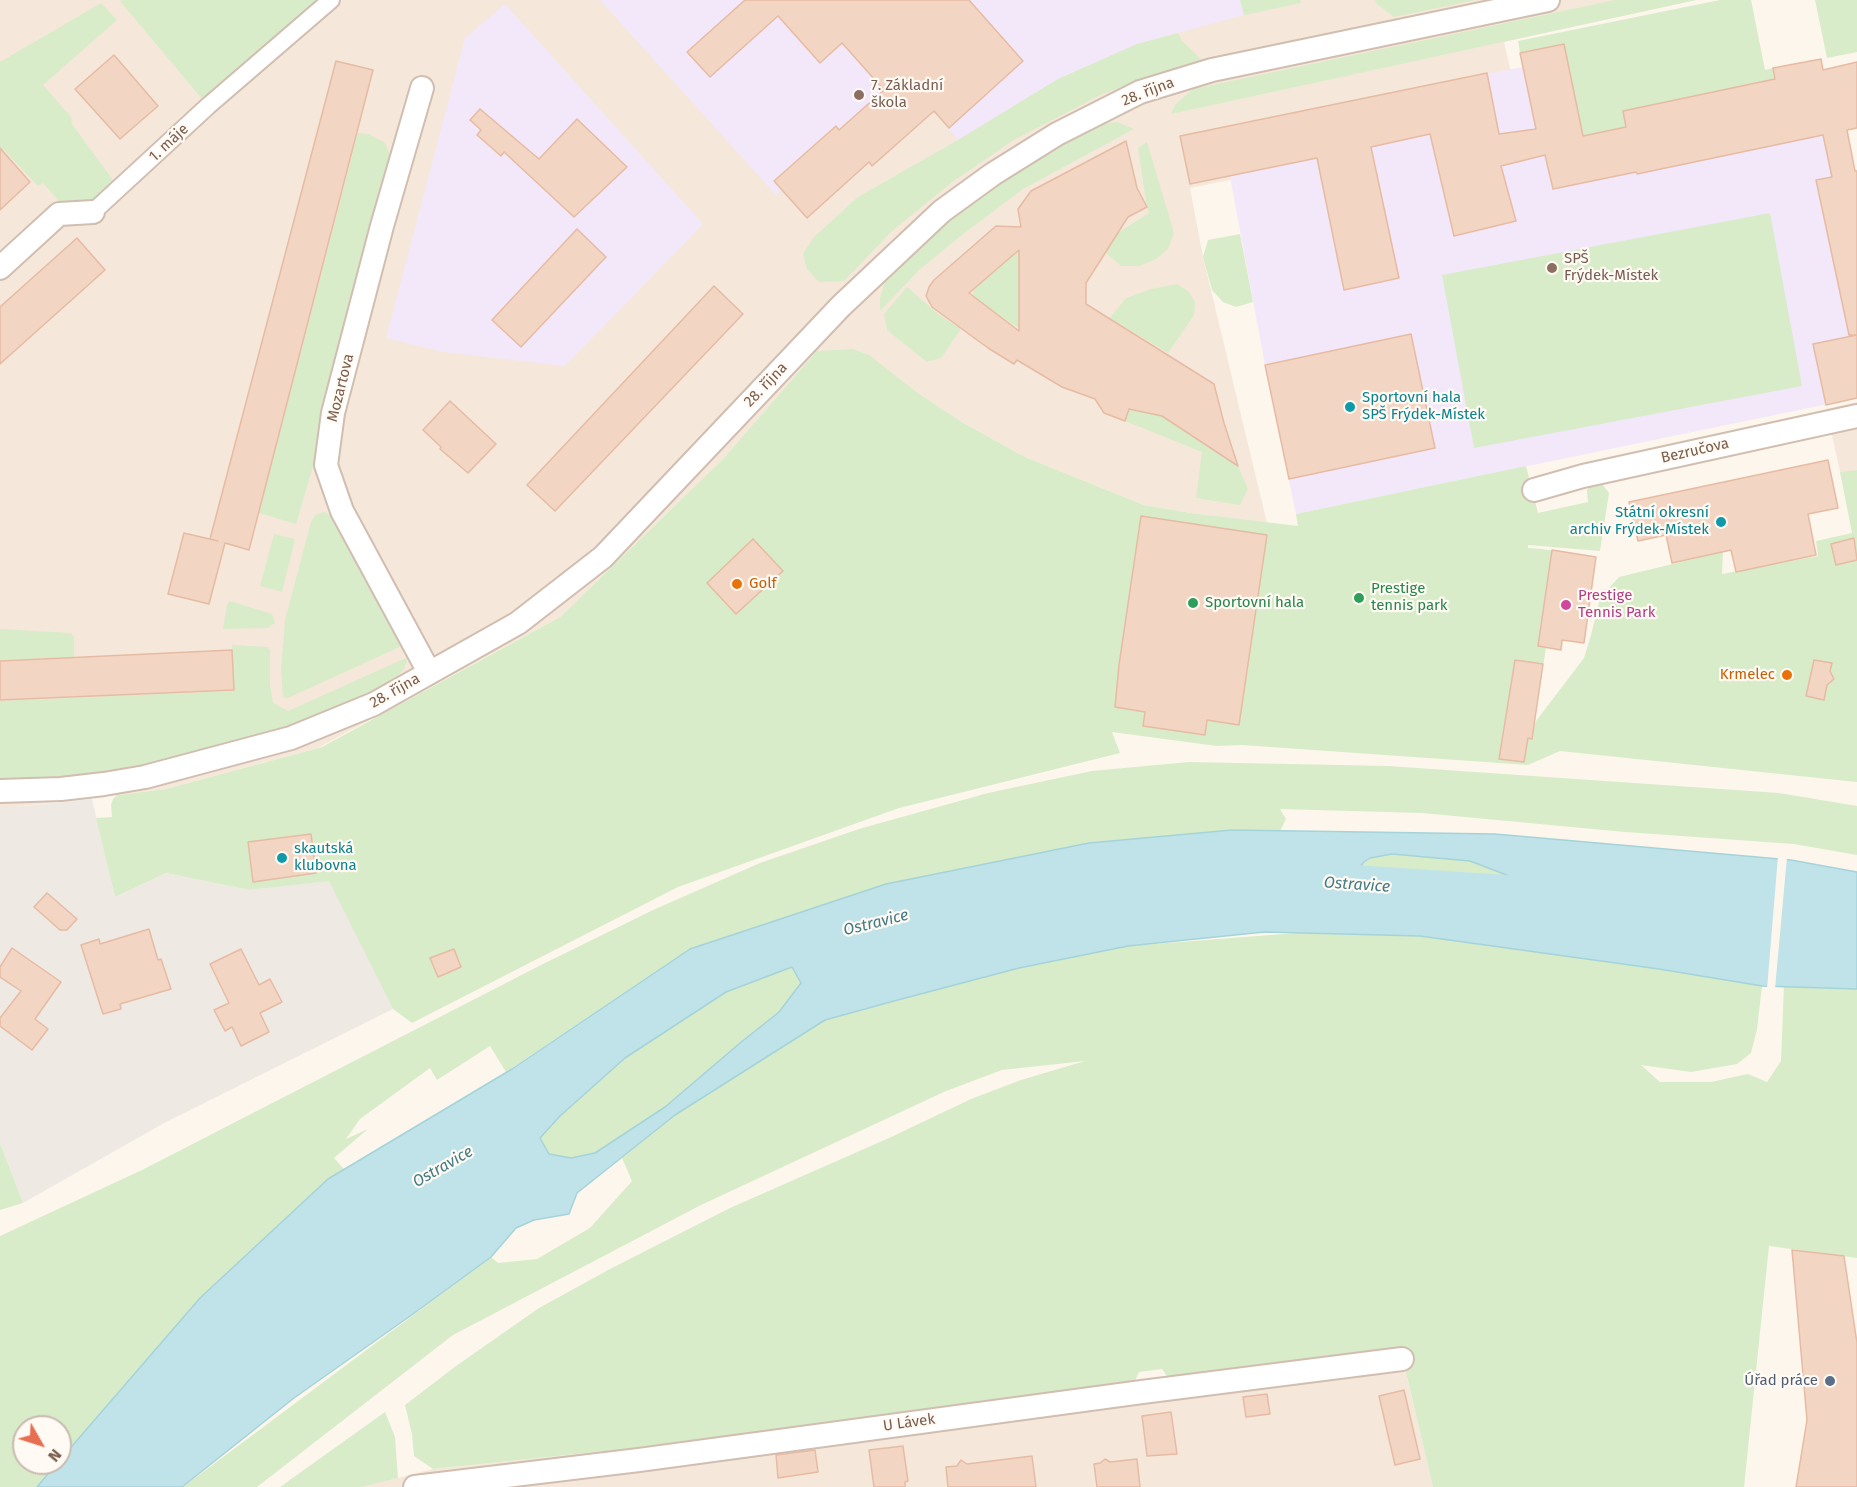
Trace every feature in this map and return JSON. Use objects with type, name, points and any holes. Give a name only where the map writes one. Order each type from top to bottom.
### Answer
[{"type":"street","name":"1. máje","points":[[0,268],[59,214],[93,212],[208,106],[331,0]]},
{"type":"street","name":"28. října","points":[[0,791],[61,789],[145,777],[291,738],[374,704],[518,622],[603,557],[841,306],[942,211],[993,174],[1057,134],[1140,92],[1212,70],[1548,0]]},
{"type":"street","name":"Mozartova","points":[[422,88],[388,205],[333,413],[326,465],[342,511],[429,672]]},
{"type":"street","name":"Bezručova","points":[[1534,490],[1583,476],[1857,416]]},
{"type":"street","name":"U Lávek","points":[[415,1487],[639,1460],[1402,1359]]},
{"type":"shaded area","points":[[0,0],[1696,0],[1504,42],[1522,121],[1190,188],[1203,257],[1267,523],[1144,505],[1025,457],[962,422],[915,391],[818,351],[723,459],[560,617],[318,748],[166,789],[0,807]]},
{"type":"shaded area","name":"7. Základní škola","points":[[600,0],[1240,0],[1244,15],[1137,44],[1058,79],[958,140],[934,112],[872,166],[869,163],[807,218],[782,190],[776,195]]},
{"type":"shaded area","points":[[505,4],[703,224],[565,366],[443,352],[386,338],[465,38]]},
{"type":"shaded area","name":"SPŠ Frýdek-Místek","points":[[1564,44],[1580,121],[1773,68],[1821,59],[1823,69],[1857,62],[1847,130],[1855,171],[1857,171],[1857,398],[1296,514],[1230,177],[1190,184],[1180,136],[1522,67],[1520,53]]},
{"type":"shaded area","points":[[1857,402],[1857,547],[1826,409]]},
{"type":"shaded area","points":[[92,799],[115,897],[166,873],[249,890],[329,880],[393,1009],[166,1122],[23,1203],[0,1143],[0,807]]},
{"type":"shaded area","points":[[1406,1372],[1433,1487],[362,1487],[433,1469],[615,1450],[625,1458],[718,1439]]},
{"type":"green space","points":[[331,0],[208,106],[120,1]]},
{"type":"green space","points":[[1240,0],[1300,0],[1301,3],[1244,15]]},
{"type":"green space","points":[[1375,0],[1476,0],[1394,17]]},
{"type":"green space","points":[[1615,0],[1696,0],[1171,114],[1175,105],[1193,89]]},
{"type":"green space","points":[[1720,0],[1751,0],[1765,70],[1773,68],[1775,79],[1626,127],[1579,137],[1580,121],[1564,44],[1520,53],[1518,41]]},
{"type":"green space","points":[[1815,0],[1857,0],[1857,52],[1827,58]]},
{"type":"green space","points":[[101,3],[117,20],[43,85],[71,117],[72,124],[113,180],[88,204],[65,208],[43,183],[38,186],[4,150],[0,153],[0,62]]},
{"type":"green space","points":[[1178,33],[1182,41],[1202,60],[1102,94],[1012,141],[951,183],[892,231],[844,281],[819,282],[807,269],[803,254],[813,238],[858,197],[1058,79],[1137,44]]},
{"type":"green space","points":[[1117,122],[1134,129],[1023,189],[918,271],[880,311],[880,298],[884,284],[934,233],[978,196],[1038,157],[1100,124]]},
{"type":"green space","points":[[358,133],[369,134],[385,143],[390,165],[327,419],[296,524],[259,513]]},
{"type":"green space","points":[[1147,142],[1174,233],[1168,249],[1156,259],[1140,266],[1121,266],[1106,253],[1119,232],[1149,213],[1138,148]]},
{"type":"green space","points":[[1770,213],[1802,386],[1474,448],[1442,275]]},
{"type":"green space","points":[[1240,234],[1253,302],[1236,307],[1223,302],[1212,290],[1203,257],[1208,240]]},
{"type":"green space","points":[[1019,251],[1032,336],[973,296],[973,290]]},
{"type":"green space","points":[[1177,284],[1189,292],[1195,302],[1194,315],[1168,353],[1110,318],[1126,298],[1151,289]]},
{"type":"green space","points":[[907,287],[938,314],[961,329],[941,358],[927,362],[887,330],[884,314]]},
{"type":"green space","points":[[853,349],[869,355],[915,391],[962,422],[1025,457],[1144,505],[1298,526],[1296,514],[1526,466],[1538,513],[1588,502],[1589,487],[1602,484],[1609,493],[1600,551],[1528,545],[1528,548],[1596,557],[1584,643],[1563,640],[1561,650],[1546,648],[1533,730],[1536,721],[1584,658],[1602,590],[1608,589],[1619,577],[1714,554],[1723,549],[1722,574],[1818,556],[1816,541],[1852,533],[1840,472],[1857,470],[1857,782],[1560,751],[1528,765],[1242,745],[1217,746],[1112,732],[1120,753],[899,808],[678,887],[412,1023],[393,1009],[329,881],[249,890],[166,873],[115,897],[96,818],[112,817],[111,805],[117,795],[166,789],[322,747],[560,617],[723,459],[817,351]]},
{"type":"green space","points":[[1129,409],[1162,416],[1238,466],[1248,489],[1240,505],[1196,498],[1202,452],[1125,421]]},
{"type":"green space","points":[[324,512],[337,519],[406,644],[288,698],[283,697],[281,669],[285,620],[311,522],[315,515]]},
{"type":"green space","points":[[274,534],[295,539],[282,592],[260,586]]},
{"type":"green space","points":[[230,601],[272,614],[275,623],[267,628],[223,629],[227,604]]},
{"type":"green space","points":[[0,629],[71,633],[74,637],[74,657],[0,660]]},
{"type":"green space","points":[[232,645],[267,647],[270,650],[270,685],[273,703],[288,711],[408,657],[404,669],[392,682],[281,730],[151,766],[88,775],[0,780],[0,701],[234,691]]},
{"type":"green space","points":[[1189,762],[1388,766],[1779,793],[1857,806],[1857,855],[1794,844],[1625,832],[1422,813],[1280,809],[1286,819],[1280,831],[1232,830],[1089,843],[886,884],[690,949],[506,1072],[490,1046],[437,1080],[430,1068],[360,1119],[346,1139],[368,1129],[334,1158],[344,1169],[328,1179],[200,1298],[72,1446],[72,1415],[12,1415],[12,1475],[47,1475],[37,1487],[0,1487],[0,1236],[142,1170],[653,910],[760,863],[859,829],[988,793],[1092,771]]},
{"type":"green space","points":[[1392,854],[1470,861],[1525,882],[1557,880],[1571,886],[1578,896],[1571,903],[1549,902],[1476,879],[1399,894],[1380,888],[1361,875],[1360,867],[1370,858]]},
{"type":"green space","points":[[1297,933],[1420,936],[1659,969],[1762,986],[1757,1029],[1751,1053],[1737,1064],[1691,1072],[1641,1065],[1660,1082],[1711,1082],[1748,1074],[1767,1082],[1781,1061],[1784,986],[1857,989],[1857,1258],[1769,1246],[1744,1487],[1433,1487],[1406,1372],[1404,1354],[1173,1384],[1162,1369],[1139,1372],[1127,1390],[625,1458],[615,1450],[433,1469],[414,1456],[412,1434],[405,1405],[539,1308],[730,1208],[971,1099],[1021,1080],[1085,1061],[1002,1070],[946,1091],[701,1205],[453,1335],[257,1487],[183,1487],[491,1257],[498,1263],[537,1259],[590,1228],[632,1181],[622,1158],[675,1115],[825,1020],[1019,968],[1128,946]]},
{"type":"green space","points":[[792,967],[802,983],[779,1012],[665,1107],[595,1153],[571,1158],[549,1154],[540,1138],[560,1116],[625,1058],[726,992]]},
{"type":"green space","points":[[0,1143],[23,1203],[0,1210]]},
{"type":"green space","points":[[385,1412],[395,1437],[398,1478],[362,1487],[280,1487]]},
{"type":"water","points":[[1232,830],[1495,834],[1791,860],[1857,872],[1857,989],[1762,986],[1659,969],[1420,936],[1264,932],[1128,946],[1019,968],[894,1001],[825,1020],[675,1115],[577,1193],[569,1214],[534,1220],[516,1228],[491,1257],[294,1398],[182,1487],[37,1487],[47,1475],[72,1475],[72,1446],[200,1298],[328,1179],[512,1069],[690,949],[886,884],[1089,843]],"holes":[[[1392,854],[1470,861],[1525,882],[1557,880],[1571,886],[1577,896],[1571,903],[1549,902],[1476,879],[1399,894],[1380,888],[1361,875],[1360,867],[1370,858]],[[792,967],[801,983],[779,1012],[665,1107],[595,1153],[571,1158],[549,1154],[540,1138],[560,1116],[625,1058],[726,992]]]},
{"type":"pier","points":[[1778,856],[1787,857],[1775,989],[1767,989]]},
{"type":"building","points":[[745,0],[969,0],[1023,61],[949,128],[934,111],[872,166],[869,162],[807,218],[774,181],[836,126],[839,130],[884,90],[842,43],[820,63],[778,16],[710,77],[687,52]]},
{"type":"building","points":[[1564,44],[1583,136],[1626,127],[1623,111],[1775,79],[1773,68],[1821,59],[1823,70],[1857,62],[1857,128],[1847,130],[1855,171],[1857,171],[1857,335],[1849,335],[1816,180],[1832,177],[1823,135],[1553,189],[1545,155],[1501,166],[1516,221],[1454,236],[1430,134],[1371,147],[1399,278],[1344,290],[1317,158],[1190,184],[1180,136],[1487,73],[1499,134],[1536,129],[1520,53]]},
{"type":"building","points":[[114,55],[158,106],[120,139],[75,89]]},
{"type":"building","points":[[336,61],[373,70],[249,550],[225,543],[209,604],[168,594],[184,533],[218,541],[210,539]]},
{"type":"building","points":[[480,109],[539,159],[577,119],[627,167],[574,217],[504,152],[501,156],[477,135],[481,130],[470,120]]},
{"type":"building","points":[[1126,141],[1137,188],[1147,207],[1128,217],[1086,283],[1086,304],[1214,384],[1238,466],[1162,416],[1129,409],[1125,421],[1104,413],[1095,399],[1062,387],[1017,360],[1014,364],[932,307],[926,296],[934,280],[996,226],[1021,227],[1018,209],[1031,191]],"holes":[[[1019,250],[1019,331],[969,293]]]},
{"type":"building","points":[[0,148],[30,182],[0,210]]},
{"type":"building","points":[[577,229],[606,257],[521,347],[492,320]]},
{"type":"building","points":[[77,238],[105,270],[0,364],[0,307]]},
{"type":"building","points":[[714,286],[743,314],[555,511],[527,485]]},
{"type":"building","name":"Sportovní hala SPŠ Frýdek-Místek","points":[[1411,334],[1435,448],[1289,479],[1265,365]]},
{"type":"building","points":[[1857,335],[1857,398],[1826,405],[1813,344]]},
{"type":"building","points":[[450,401],[496,444],[468,473],[440,449],[441,447],[423,430]]},
{"type":"building","name":"Státní okresní archiv Frýdek-Místek","points":[[1828,460],[1838,508],[1808,514],[1816,555],[1736,572],[1731,550],[1672,563],[1666,535],[1638,541],[1629,502]]},
{"type":"building","name":"Sportovní hala","points":[[1141,516],[1267,535],[1239,725],[1207,720],[1205,735],[1143,726],[1145,712],[1115,707]]},
{"type":"building","points":[[1854,538],[1857,560],[1836,565],[1831,544]]},
{"type":"building","points":[[753,539],[783,571],[736,614],[707,583]]},
{"type":"building","name":"Prestige Tennis Park","points":[[1552,550],[1596,557],[1584,643],[1562,640],[1561,650],[1538,646]]},
{"type":"building","points":[[232,650],[234,690],[0,700],[0,661]]},
{"type":"building","points":[[1515,660],[1543,664],[1532,739],[1528,738],[1524,762],[1499,759]]},
{"type":"building","points":[[1814,660],[1832,663],[1830,671],[1834,679],[1827,685],[1824,700],[1806,696]]},
{"type":"building","name":"skautská klubovna","points":[[311,834],[316,873],[253,882],[248,842]]},
{"type":"building","points":[[47,893],[77,919],[67,930],[60,930],[34,907]]},
{"type":"building","points":[[149,929],[158,960],[161,959],[171,989],[120,1004],[121,1009],[103,1014],[81,945],[99,939],[100,944]]},
{"type":"building","points":[[12,948],[61,982],[35,1019],[48,1029],[32,1050],[0,1026],[0,1018],[21,991],[0,977],[0,967]]},
{"type":"building","points":[[241,949],[259,985],[270,979],[282,1002],[260,1013],[269,1032],[241,1046],[232,1027],[225,1031],[214,1010],[229,1003],[210,964]]},
{"type":"building","points":[[454,949],[461,967],[438,977],[430,958]]},
{"type":"building","name":"Úřad práce","points":[[1792,1250],[1844,1256],[1857,1343],[1857,1487],[1796,1487],[1807,1420]]},
{"type":"building","points":[[1404,1390],[1420,1459],[1395,1465],[1379,1396]]},
{"type":"building","points":[[1267,1394],[1270,1414],[1246,1417],[1243,1397]]},
{"type":"building","points":[[1171,1412],[1177,1454],[1147,1456],[1142,1416]]},
{"type":"building","points":[[903,1446],[908,1481],[905,1482],[905,1487],[874,1487],[869,1450]]},
{"type":"building","points":[[815,1450],[818,1472],[778,1478],[776,1455]]},
{"type":"building","points":[[1032,1456],[1036,1487],[948,1487],[946,1467],[957,1466],[961,1460],[967,1464]]},
{"type":"building","points":[[1105,1459],[1110,1462],[1137,1459],[1140,1487],[1097,1487],[1094,1464]]},
{"type":"waterway","name":"Ostravice","points":[[1323,883],[1628,903]]},
{"type":"place","name":"7. Základní škola","points":[[859,95]]},
{"type":"place","name":"SPŠ Frýdek-Místek","points":[[1552,268]]},
{"type":"place","name":"Sportovní hala SPŠ Frýdek-Místek","points":[[1350,407]]},
{"type":"place","name":"Státní okresní archiv Frýdek-Místek","points":[[1721,522]]},
{"type":"place","name":"Golf","points":[[737,584]]},
{"type":"place","name":"Prestige tennis park","points":[[1359,598]]},
{"type":"place","name":"Sportovní hala","points":[[1193,603]]},
{"type":"place","name":"Prestige Tennis Park","points":[[1566,605]]},
{"type":"place","name":"Krmelec","points":[[1787,675]]},
{"type":"place","name":"skautská klubovna","points":[[282,858]]},
{"type":"place","name":"Úřad práce","points":[[1830,1381]]}]
